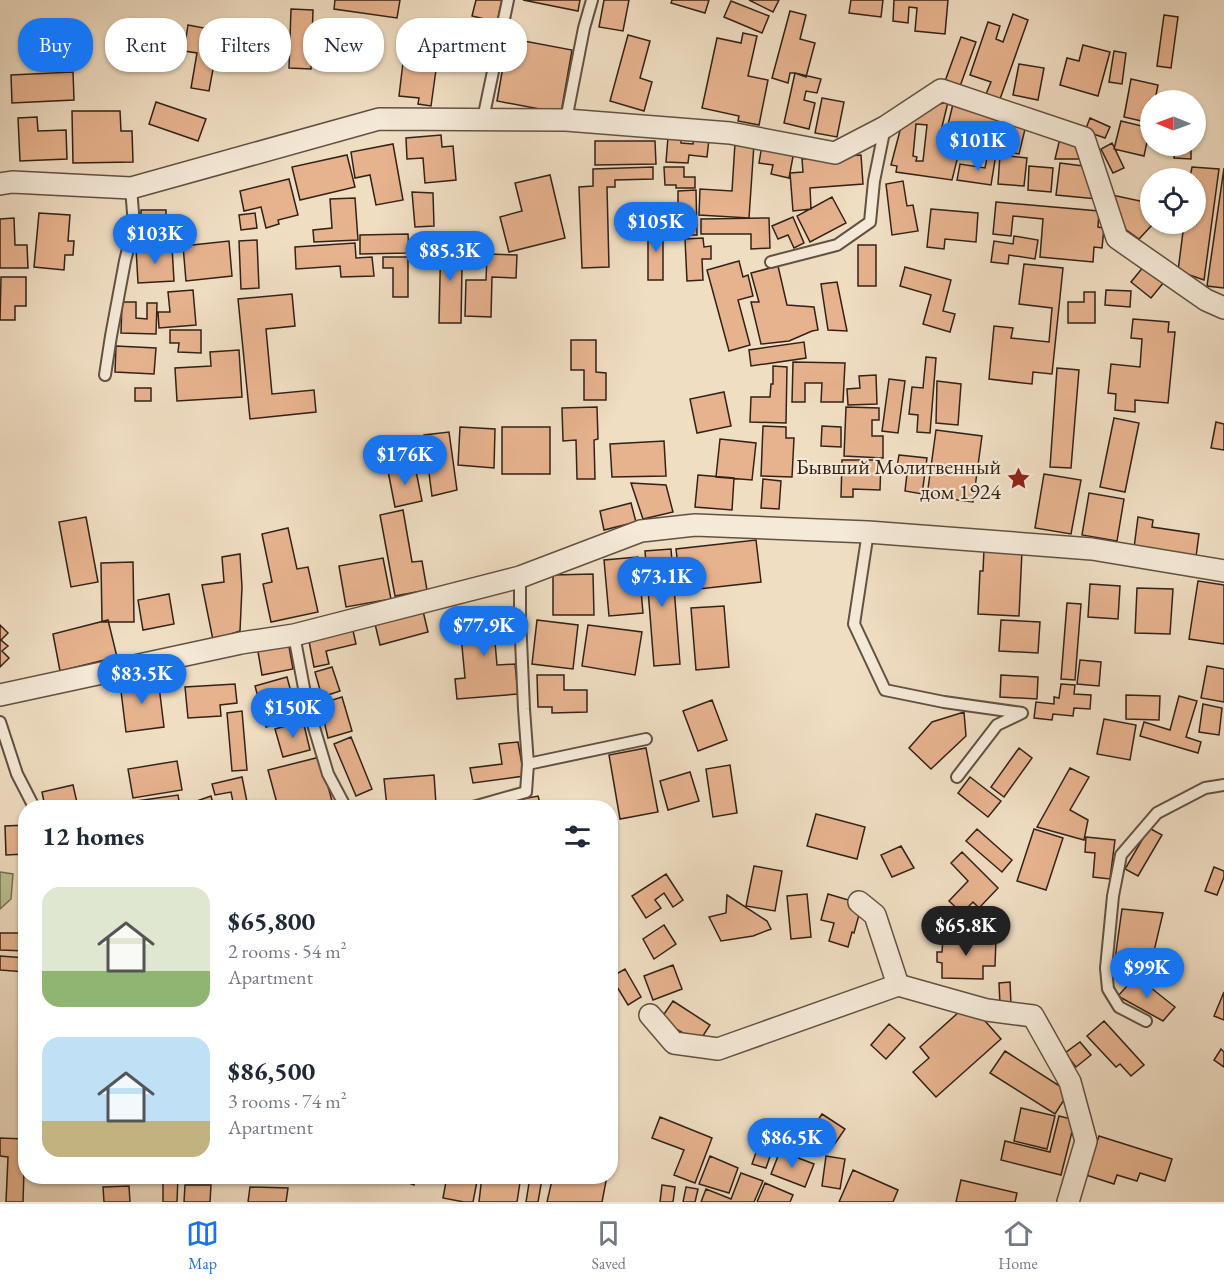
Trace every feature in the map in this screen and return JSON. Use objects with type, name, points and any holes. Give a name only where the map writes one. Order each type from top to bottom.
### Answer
[{"type":"street","points":[[0,184],[12,182],[131,189],[379,119],[566,120],[730,133],[835,153],[885,127],[941,90],[1084,138],[1117,238],[1206,300],[1224,308]]},
{"type":"street","points":[[0,694],[241,643],[294,635],[520,577],[641,531],[695,525],[868,532],[1092,549],[1224,571]]},
{"type":"street","points":[[859,902],[874,915],[898,985]]},
{"type":"street","points":[[650,1016],[674,1044],[717,1049],[898,985],[987,1010],[1033,1016],[1070,1082],[1086,1141],[1068,1202]]},
{"type":"lane","points":[[483,119],[508,0]]},
{"type":"lane","points":[[566,120],[592,0]]},
{"type":"lane","points":[[771,262],[837,245],[870,222],[874,181],[885,127]]},
{"type":"lane","points":[[105,375],[123,272],[134,225],[131,189]]},
{"type":"lane","points":[[868,532],[854,624],[885,690],[944,702],[1022,713],[997,725],[957,777]]},
{"type":"lane","points":[[498,800],[526,792],[528,764],[520,577]]},
{"type":"lane","points":[[294,635],[307,704],[328,774],[342,800]]},
{"type":"lane","points":[[0,722],[17,774],[30,800]]},
{"type":"lane","points":[[528,764],[646,739]]},
{"type":"lane","points":[[1146,1021],[1119,1007],[1108,989],[1106,968],[1113,896],[1120,855],[1157,813],[1205,788],[1224,785]]},
{"type":"green space","points":[[0,872],[13,874],[11,899],[0,909]]},
{"type":"building","points":[[335,0],[400,0],[397,18],[334,9]]},
{"type":"building","points":[[476,0],[502,0],[498,18],[472,16]]},
{"type":"building","points":[[523,0],[580,0],[578,11]]},
{"type":"building","points":[[604,0],[629,0],[623,31],[599,27]]},
{"type":"building","points":[[672,0],[709,0],[705,13],[671,3]]},
{"type":"building","points":[[749,0],[779,0],[773,12]]},
{"type":"building","points":[[851,0],[883,0],[881,17],[849,13]]},
{"type":"building","points":[[894,0],[948,0],[945,34],[915,31],[917,8],[909,7],[908,23],[893,21]]},
{"type":"building","points":[[731,1],[769,16],[762,33],[724,17]]},
{"type":"building","points":[[291,9],[313,10],[313,18],[303,18],[303,69],[291,68]]},
{"type":"building","points":[[790,11],[806,15],[800,39],[815,43],[806,77],[790,73],[788,83],[772,78]]},
{"type":"building","points":[[1013,14],[1028,20],[1000,99],[986,94],[991,82],[970,75],[988,22],[1000,26],[996,39],[1003,42]]},
{"type":"building","points":[[1164,15],[1178,17],[1171,68],[1157,66]]},
{"type":"building","points":[[188,25],[199,27],[199,72],[212,72],[209,91],[191,88],[197,53],[187,51]]},
{"type":"building","points":[[743,33],[757,36],[748,76],[768,80],[759,125],[738,121],[739,116],[702,108],[717,38],[741,43]]},
{"type":"building","points":[[628,35],[650,41],[640,78],[652,82],[644,111],[610,101]]},
{"type":"building","points":[[961,37],[976,42],[959,89],[944,84]]},
{"type":"building","points":[[527,42],[572,50],[561,113],[497,101],[502,72],[527,72]]},
{"type":"building","points":[[1083,45],[1110,52],[1098,96],[1060,85],[1067,58],[1079,61]]},
{"type":"building","points":[[1114,51],[1126,53],[1122,84],[1109,82]]},
{"type":"building","points":[[1019,64],[1044,68],[1038,100],[1013,95]]},
{"type":"building","points":[[73,72],[74,100],[12,103],[11,75]]},
{"type":"building","points":[[402,72],[436,72],[431,106],[418,104],[419,98],[399,96]]},
{"type":"building","points":[[795,73],[821,79],[817,93],[806,91],[804,100],[815,103],[809,129],[784,123]]},
{"type":"building","points":[[1131,79],[1158,85],[1157,90],[1140,90],[1140,121],[1124,117]]},
{"type":"building","points":[[822,98],[844,102],[837,137],[815,133]]},
{"type":"building","points":[[156,102],[206,119],[198,141],[149,124]]},
{"type":"building","points":[[948,102],[940,135],[962,140],[952,180],[896,172],[897,166],[891,165],[902,123],[931,106]],"holes":[[[916,124],[927,125],[923,161],[916,161],[917,157],[913,156]]]},
{"type":"building","points":[[953,104],[1006,117],[999,146],[946,133]]},
{"type":"building","points":[[72,111],[120,111],[121,131],[132,131],[133,162],[73,163]]},
{"type":"building","points":[[37,117],[38,131],[66,130],[67,159],[20,161],[18,118]]},
{"type":"building","points":[[1090,118],[1110,127],[1105,138],[1085,131]]},
{"type":"building","points":[[1010,121],[1026,125],[1019,154],[1003,151]]},
{"type":"building","points":[[1121,121],[1140,126],[1140,155],[1114,149]]},
{"type":"building","points":[[1061,134],[1080,141],[1087,159],[1055,159]]},
{"type":"building","points":[[441,135],[442,147],[453,146],[456,180],[425,183],[423,158],[407,159],[406,138]]},
{"type":"building","points":[[668,137],[681,137],[681,143],[693,144],[694,137],[709,139],[707,157],[689,155],[688,163],[666,162]]},
{"type":"building","points":[[595,141],[655,141],[656,164],[595,165]]},
{"type":"building","points":[[735,143],[754,144],[749,218],[699,215],[700,189],[732,191]]},
{"type":"building","points":[[1112,143],[1124,168],[1113,173],[1101,149]]},
{"type":"building","points":[[393,144],[403,200],[376,205],[370,175],[355,178],[351,152]]},
{"type":"building","points":[[762,145],[794,151],[789,178],[771,174],[773,165],[759,163]]},
{"type":"building","points":[[988,152],[996,154],[991,185],[957,180],[960,164],[985,168]]},
{"type":"building","points":[[347,155],[355,187],[300,200],[292,167]]},
{"type":"building","points":[[861,155],[863,184],[810,188],[811,209],[793,211],[790,173],[803,172],[802,159]]},
{"type":"building","points":[[1000,155],[1027,158],[1024,186],[998,184]]},
{"type":"building","points":[[1174,156],[1191,156],[1191,159],[1174,158]]},
{"type":"building","points":[[1060,163],[1091,167],[1097,199],[1056,195]]},
{"type":"building","points":[[1029,166],[1053,168],[1051,192],[1028,190]]},
{"type":"building","points":[[653,167],[653,179],[615,180],[615,187],[607,187],[609,267],[582,268],[579,187],[593,186],[593,169]]},
{"type":"building","points":[[664,167],[684,167],[684,177],[695,177],[695,188],[676,188],[676,185],[665,185]]},
{"type":"building","points":[[1206,168],[1219,169],[1204,280],[1178,271],[1183,234],[1206,234]]},
{"type":"building","points":[[1224,168],[1224,288],[1207,286]]},
{"type":"building","points":[[550,175],[565,238],[509,252],[500,217],[522,211],[515,183]]},
{"type":"building","points":[[289,179],[298,215],[278,220],[279,224],[266,228],[261,207],[244,211],[240,191]]},
{"type":"building","points":[[903,181],[907,206],[913,205],[918,231],[892,235],[886,184]]},
{"type":"building","points":[[696,190],[697,235],[670,235],[669,220],[678,220],[678,191]]},
{"type":"building","points":[[412,192],[433,193],[434,226],[415,227]]},
{"type":"building","points":[[1112,195],[1140,201],[1140,234],[1144,234],[1139,239],[1118,224]]},
{"type":"building","points":[[832,197],[846,223],[810,242],[797,216]]},
{"type":"building","points":[[355,198],[358,240],[314,242],[313,230],[332,228],[330,199]]},
{"type":"building","points":[[996,202],[1099,211],[1098,227],[1104,228],[1102,248],[1094,247],[1093,262],[1040,257],[1043,219],[1013,216],[1011,236],[993,234]]},
{"type":"building","points":[[931,209],[978,213],[976,242],[945,239],[944,249],[927,247]]},
{"type":"building","points":[[141,210],[166,210],[166,236],[141,236]]},
{"type":"building","points":[[39,213],[70,215],[68,241],[74,241],[73,255],[65,255],[64,270],[34,267]]},
{"type":"building","points":[[255,213],[257,228],[241,230],[239,215]]},
{"type":"building","points":[[793,217],[804,243],[794,248],[788,235],[778,239],[772,226]]},
{"type":"building","points":[[14,218],[15,245],[27,245],[28,268],[0,268],[0,219]]},
{"type":"building","points":[[769,218],[770,248],[751,249],[751,234],[701,234],[701,219]]},
{"type":"building","points":[[648,226],[663,226],[663,280],[648,280]]},
{"type":"building","points":[[441,233],[456,233],[456,268],[462,268],[461,323],[439,323]]},
{"type":"building","points":[[408,234],[409,253],[360,254],[360,235]]},
{"type":"building","points":[[1014,236],[1038,240],[1035,259],[1009,255],[1008,264],[991,262],[994,241],[1013,244]]},
{"type":"building","points":[[703,238],[704,247],[711,246],[711,259],[702,259],[703,280],[687,281],[685,239]]},
{"type":"building","points":[[257,240],[259,288],[241,289],[239,241]]},
{"type":"building","points":[[229,241],[232,276],[186,281],[183,246]]},
{"type":"building","points":[[355,243],[356,258],[372,257],[374,276],[341,277],[340,266],[296,269],[295,247]]},
{"type":"building","points":[[858,245],[876,245],[876,286],[858,286]]},
{"type":"building","points":[[172,247],[174,281],[138,283],[136,248]]},
{"type":"building","points":[[487,254],[517,255],[516,278],[492,277],[491,317],[465,316],[466,280],[486,280]]},
{"type":"building","points":[[383,257],[408,257],[408,297],[393,297],[393,268],[383,268]]},
{"type":"building","points":[[739,261],[743,277],[748,275],[753,296],[738,300],[750,345],[729,351],[707,270]]},
{"type":"building","points":[[1024,264],[1063,268],[1052,374],[1033,372],[1032,384],[989,379],[994,326],[1013,328],[1011,338],[1049,342],[1052,308],[1019,304]]},
{"type":"building","points":[[778,266],[787,305],[814,307],[818,330],[789,341],[761,344],[751,302],[759,302],[751,273]]},
{"type":"building","points":[[1144,266],[1164,282],[1151,298],[1131,282]]},
{"type":"building","points":[[905,267],[951,280],[943,311],[955,314],[950,332],[923,324],[931,295],[900,286]]},
{"type":"building","points":[[1,277],[26,277],[26,306],[15,306],[15,320],[0,320]]},
{"type":"building","points":[[837,282],[847,331],[828,330],[821,284]]},
{"type":"building","points":[[193,290],[196,325],[159,328],[158,312],[170,312],[168,292]]},
{"type":"building","points":[[1106,290],[1131,291],[1130,307],[1105,305]]},
{"type":"building","points":[[1084,292],[1095,292],[1095,323],[1068,323],[1068,302],[1084,302]]},
{"type":"building","points":[[292,294],[295,326],[266,329],[272,394],[314,390],[316,412],[250,419],[238,299]]},
{"type":"building","points":[[122,302],[136,302],[136,318],[147,319],[147,303],[157,303],[156,334],[121,333]]},
{"type":"building","points":[[1133,319],[1169,322],[1168,332],[1175,332],[1168,403],[1135,400],[1135,412],[1115,410],[1116,394],[1108,393],[1111,364],[1140,367],[1142,339],[1131,338]]},
{"type":"building","points":[[170,330],[201,330],[201,353],[178,352],[179,343],[170,343]]},
{"type":"building","points":[[571,340],[596,340],[596,372],[606,373],[606,400],[584,400],[584,370],[571,370]]},
{"type":"building","points":[[804,342],[806,358],[751,366],[749,350]]},
{"type":"building","points":[[116,346],[156,348],[154,374],[115,372]]},
{"type":"building","points":[[239,350],[242,397],[177,401],[175,368],[211,366],[210,352]]},
{"type":"building","points":[[926,357],[936,358],[930,433],[917,432],[918,415],[909,414],[912,387],[923,388]]},
{"type":"building","points":[[793,362],[845,363],[843,402],[821,402],[822,383],[805,383],[805,402],[792,402]]},
{"type":"building","points":[[773,366],[787,367],[786,423],[750,422],[751,397],[770,397]]},
{"type":"building","points":[[1057,368],[1079,370],[1071,468],[1050,467]]},
{"type":"building","points":[[876,375],[877,404],[848,405],[847,389],[860,388],[859,376]]},
{"type":"building","points":[[889,379],[905,381],[898,433],[882,431]]},
{"type":"building","points":[[937,381],[961,384],[958,425],[936,423]]},
{"type":"building","points":[[135,388],[151,388],[151,401],[135,401]]},
{"type":"building","points":[[724,392],[731,426],[697,433],[690,399]]},
{"type":"building","points":[[597,407],[598,439],[594,440],[595,479],[577,479],[576,440],[563,441],[562,408]]},
{"type":"building","points":[[846,407],[879,408],[879,420],[872,420],[872,436],[883,436],[883,458],[844,456]]},
{"type":"building","points":[[1114,418],[1139,423],[1125,492],[1100,487]]},
{"type":"building","points":[[1216,422],[1224,424],[1224,450],[1211,448]]},
{"type":"building","points":[[763,426],[786,427],[786,438],[794,438],[792,477],[761,476]]},
{"type":"building","points":[[822,426],[841,427],[841,447],[821,446]]},
{"type":"building","points":[[460,427],[495,429],[494,468],[458,465]]},
{"type":"building","points":[[502,427],[550,427],[550,474],[502,474]]},
{"type":"building","points":[[936,430],[982,436],[973,502],[927,496]]},
{"type":"building","points":[[449,432],[457,490],[432,496],[424,435]]},
{"type":"building","points":[[720,439],[756,443],[752,480],[716,477]]},
{"type":"building","points":[[664,441],[666,476],[612,477],[610,444]]},
{"type":"building","points":[[899,455],[927,458],[922,494],[905,491],[907,474],[896,473]]},
{"type":"building","points":[[842,460],[881,460],[880,490],[853,489],[853,497],[841,497]]},
{"type":"building","points":[[415,466],[422,501],[395,507],[388,471]]},
{"type":"building","points":[[1044,474],[1081,480],[1071,534],[1035,528]]},
{"type":"building","points":[[698,475],[734,478],[732,510],[695,507]]},
{"type":"building","points":[[763,479],[781,481],[779,509],[761,508]]},
{"type":"building","points":[[631,483],[666,485],[673,512],[643,519]]},
{"type":"building","points":[[1089,493],[1124,499],[1117,541],[1082,535]]},
{"type":"building","points":[[631,503],[636,522],[604,530],[600,511]]},
{"type":"building","points":[[403,510],[412,562],[422,561],[427,590],[395,596],[380,515]]},
{"type":"building","points":[[86,517],[98,582],[71,587],[59,522]]},
{"type":"building","points":[[1138,517],[1153,520],[1152,527],[1199,534],[1196,557],[1134,548]]},
{"type":"building","points":[[288,528],[297,569],[308,567],[318,612],[271,622],[263,584],[272,582],[262,534]]},
{"type":"building","points":[[756,540],[761,582],[681,591],[676,549]]},
{"type":"building","points":[[671,549],[680,664],[654,666],[645,551]]},
{"type":"building","points":[[984,549],[1022,551],[1019,616],[978,614],[980,571],[983,571]]},
{"type":"building","points":[[240,554],[242,587],[240,631],[213,640],[202,585],[224,582],[222,557]]},
{"type":"building","points":[[638,557],[643,613],[609,616],[604,560]]},
{"type":"building","points":[[383,558],[391,599],[346,607],[339,566]]},
{"type":"building","points":[[133,562],[134,622],[102,622],[101,563]]},
{"type":"building","points":[[593,574],[594,615],[553,615],[553,575]]},
{"type":"building","points":[[1198,581],[1224,585],[1224,644],[1189,639]]},
{"type":"building","points":[[1090,584],[1120,586],[1118,619],[1088,617]]},
{"type":"building","points":[[1137,588],[1173,589],[1170,634],[1135,633]]},
{"type":"building","points":[[169,594],[174,624],[143,630],[138,600]]},
{"type":"building","points":[[1067,603],[1081,604],[1075,680],[1061,679]]},
{"type":"building","points":[[724,606],[729,667],[696,670],[691,608]]},
{"type":"building","points":[[509,610],[511,629],[494,631],[497,665],[515,664],[518,694],[457,699],[455,679],[465,678],[459,615]]},
{"type":"building","points":[[423,611],[428,632],[380,645],[375,624]]},
{"type":"building","points":[[108,620],[117,657],[60,671],[53,634]]},
{"type":"building","points":[[537,620],[578,625],[573,669],[532,664]]},
{"type":"building","points":[[1001,620],[1040,622],[1038,653],[999,651]]},
{"type":"building","points":[[0,625],[8,633],[1,640],[8,646],[2,651],[9,658],[0,667]]},
{"type":"building","points":[[588,625],[642,632],[635,675],[582,666]]},
{"type":"building","points":[[352,626],[356,644],[326,651],[329,664],[314,667],[308,636]]},
{"type":"building","points":[[288,641],[293,669],[262,675],[257,646]]},
{"type":"building","points":[[1080,660],[1101,662],[1099,686],[1077,684]]},
{"type":"building","points":[[1207,666],[1224,669],[1224,702],[1201,698]]},
{"type":"building","points":[[332,667],[340,691],[322,697],[315,672]]},
{"type":"building","points":[[537,675],[564,675],[564,690],[587,690],[587,712],[552,713],[552,707],[538,707]]},
{"type":"building","points":[[1001,675],[1038,677],[1037,699],[1000,697]]},
{"type":"building","points":[[287,677],[298,718],[266,727],[255,686]]},
{"type":"building","points":[[158,678],[164,727],[126,732],[120,683]]},
{"type":"building","points":[[235,684],[237,703],[220,705],[221,716],[188,718],[185,687]]},
{"type":"building","points":[[1061,684],[1075,685],[1074,694],[1091,695],[1090,709],[1074,708],[1073,716],[1053,714],[1052,720],[1034,718],[1036,702],[1054,704],[1054,697],[1059,698]]},
{"type":"building","points":[[1126,695],[1160,696],[1159,720],[1126,719]]},
{"type":"building","points":[[1179,696],[1197,701],[1186,737],[1201,742],[1198,753],[1140,736],[1144,722],[1170,730]]},
{"type":"building","points":[[342,697],[352,731],[328,738],[320,704]]},
{"type":"building","points":[[712,700],[727,740],[698,751],[683,711]]},
{"type":"building","points":[[1203,704],[1222,708],[1219,735],[1199,732]]},
{"type":"building","points":[[242,711],[247,770],[232,771],[227,713]]},
{"type":"building","points":[[964,712],[966,736],[931,769],[909,748],[932,722]]},
{"type":"building","points":[[1104,719],[1136,725],[1130,760],[1097,754]]},
{"type":"building","points":[[303,721],[310,750],[283,757],[275,729]]},
{"type":"building","points":[[351,737],[372,789],[356,796],[334,744]]},
{"type":"building","points":[[518,742],[524,776],[473,783],[470,768],[502,764],[499,744]]},
{"type":"building","points":[[646,748],[658,812],[620,819],[609,755]]},
{"type":"building","points":[[1019,748],[1032,758],[1004,797],[991,787]]},
{"type":"building","points":[[320,757],[332,800],[276,800],[268,770]]},
{"type":"building","points":[[177,761],[182,790],[133,798],[128,769]]},
{"type":"building","points":[[730,765],[737,813],[713,817],[706,769]]},
{"type":"building","points":[[1070,768],[1089,777],[1070,810],[1088,820],[1084,840],[1037,827]]},
{"type":"building","points":[[690,772],[699,801],[668,810],[660,781]]},
{"type":"building","points":[[434,775],[436,800],[386,800],[384,779]]},
{"type":"building","points":[[242,777],[247,800],[233,800],[231,792],[215,795],[212,784]]},
{"type":"building","points":[[970,777],[1001,801],[988,817],[958,793]]},
{"type":"building","points":[[73,785],[76,800],[44,800],[42,792]]},
{"type":"building","points":[[178,795],[179,800],[144,800]]},
{"type":"building","points":[[211,796],[212,800],[200,800]]},
{"type":"building","points":[[538,796],[539,800],[517,800]]},
{"type":"building","points":[[816,814],[865,827],[857,859],[807,846]]},
{"type":"building","points":[[18,825],[18,854],[6,855],[5,826]]},
{"type":"building","points":[[1149,828],[1162,835],[1138,876],[1125,869]]},
{"type":"building","points":[[977,829],[1012,860],[1002,872],[966,841]]},
{"type":"building","points":[[1034,829],[1063,838],[1046,890],[1017,881]]},
{"type":"building","points":[[1086,837],[1115,840],[1110,879],[1093,877],[1095,853],[1085,852]]},
{"type":"building","points":[[901,846],[914,868],[892,877],[881,855]]},
{"type":"building","points":[[962,852],[998,888],[979,908],[973,902],[962,913],[949,901],[968,881],[951,863]]},
{"type":"building","points":[[754,866],[782,871],[775,911],[746,906]]},
{"type":"building","points":[[1214,867],[1224,871],[1217,895],[1205,891]]},
{"type":"building","points":[[666,874],[683,900],[673,907],[664,893],[655,900],[661,908],[646,918],[632,896]]},
{"type":"building","points":[[807,894],[811,937],[791,939],[787,896]]},
{"type":"building","points":[[828,894],[862,904],[848,947],[829,941],[834,923],[821,920]]},
{"type":"building","points":[[727,895],[767,921],[771,929],[753,936],[721,941],[709,917],[726,913]]},
{"type":"building","points":[[1122,909],[1163,913],[1151,964],[1115,959]]},
{"type":"building","points":[[664,925],[676,944],[654,959],[643,939]]},
{"type":"building","points":[[0,933],[18,933],[18,951],[0,950]]},
{"type":"building","points":[[943,937],[996,939],[995,966],[983,966],[983,979],[942,978],[942,963],[937,962],[937,952],[942,952]]},
{"type":"building","points":[[0,956],[18,957],[18,971],[0,970]]},
{"type":"building","points":[[673,965],[682,989],[653,1000],[644,976]]},
{"type":"building","points":[[625,969],[641,997],[628,1005],[618,989],[618,973]]},
{"type":"building","points":[[1136,976],[1175,1007],[1163,1021],[1118,996]]},
{"type":"building","points":[[1010,982],[1011,1005],[1000,1005],[999,983]]},
{"type":"building","points":[[1224,992],[1224,1020],[1214,1016]]},
{"type":"building","points":[[673,1001],[710,1025],[699,1042],[660,1020]]},
{"type":"building","points":[[969,1003],[1001,1039],[936,1097],[913,1072],[929,1058],[920,1047]]},
{"type":"building","points":[[1104,1021],[1144,1065],[1131,1076],[1120,1064],[1116,1067],[1087,1036]]},
{"type":"building","points":[[889,1024],[905,1038],[886,1059],[871,1045]]},
{"type":"building","points":[[1080,1042],[1091,1055],[1076,1067],[1065,1053]]},
{"type":"building","points":[[1221,1049],[1224,1052],[1224,1067],[1214,1060]]},
{"type":"building","points":[[1005,1051],[1069,1092],[1055,1114],[990,1073]]},
{"type":"building","points":[[1021,1108],[1055,1116],[1047,1149],[1014,1141]]},
{"type":"building","points":[[822,1114],[845,1129],[834,1145],[811,1130]]},
{"type":"building","points":[[1059,1116],[1075,1120],[1061,1175],[1001,1160],[1005,1141],[1050,1152]]},
{"type":"building","points":[[660,1117],[712,1138],[695,1183],[674,1175],[684,1150],[652,1138]]},
{"type":"building","points":[[1099,1136],[1172,1159],[1165,1181],[1140,1173],[1137,1181],[1117,1175],[1114,1184],[1086,1175]]},
{"type":"building","points":[[0,1138],[18,1139],[18,1184],[24,1184],[23,1202],[6,1202],[8,1157],[0,1156]]},
{"type":"building","points":[[759,1144],[773,1148],[766,1168],[752,1164]]},
{"type":"building","points":[[780,1151],[814,1164],[805,1187],[771,1174]]},
{"type":"building","points":[[710,1156],[738,1168],[729,1193],[699,1184]]},
{"type":"building","points":[[826,1156],[845,1159],[840,1189],[822,1186]]},
{"type":"building","points":[[853,1170],[898,1190],[893,1202],[839,1202]]},
{"type":"building","points":[[741,1173],[763,1181],[754,1202],[701,1202],[706,1189],[731,1199]]},
{"type":"building","points":[[961,1180],[1017,1193],[1015,1202],[956,1202]]},
{"type":"building","points":[[765,1183],[793,1195],[790,1202],[757,1202]]},
{"type":"building","points":[[163,1184],[178,1184],[177,1202],[163,1202]]},
{"type":"building","points":[[446,1184],[476,1184],[473,1202],[443,1198]]},
{"type":"building","points":[[481,1184],[520,1184],[517,1202],[479,1202]]},
{"type":"building","points":[[529,1184],[541,1184],[538,1202],[526,1202]]},
{"type":"building","points":[[551,1184],[605,1184],[602,1202],[547,1202]]},
{"type":"building","points":[[185,1185],[211,1185],[210,1202],[184,1202]]},
{"type":"building","points":[[662,1185],[675,1187],[673,1202],[660,1202]]},
{"type":"building","points":[[129,1186],[130,1202],[104,1202],[103,1187]]},
{"type":"building","points":[[250,1187],[288,1188],[286,1202],[248,1202]]},
{"type":"building","points":[[686,1187],[698,1189],[695,1202],[683,1202]]},
{"type":"place","name":"Бывший Молитвенный дом 1924","points":[[1019,479]]}]
